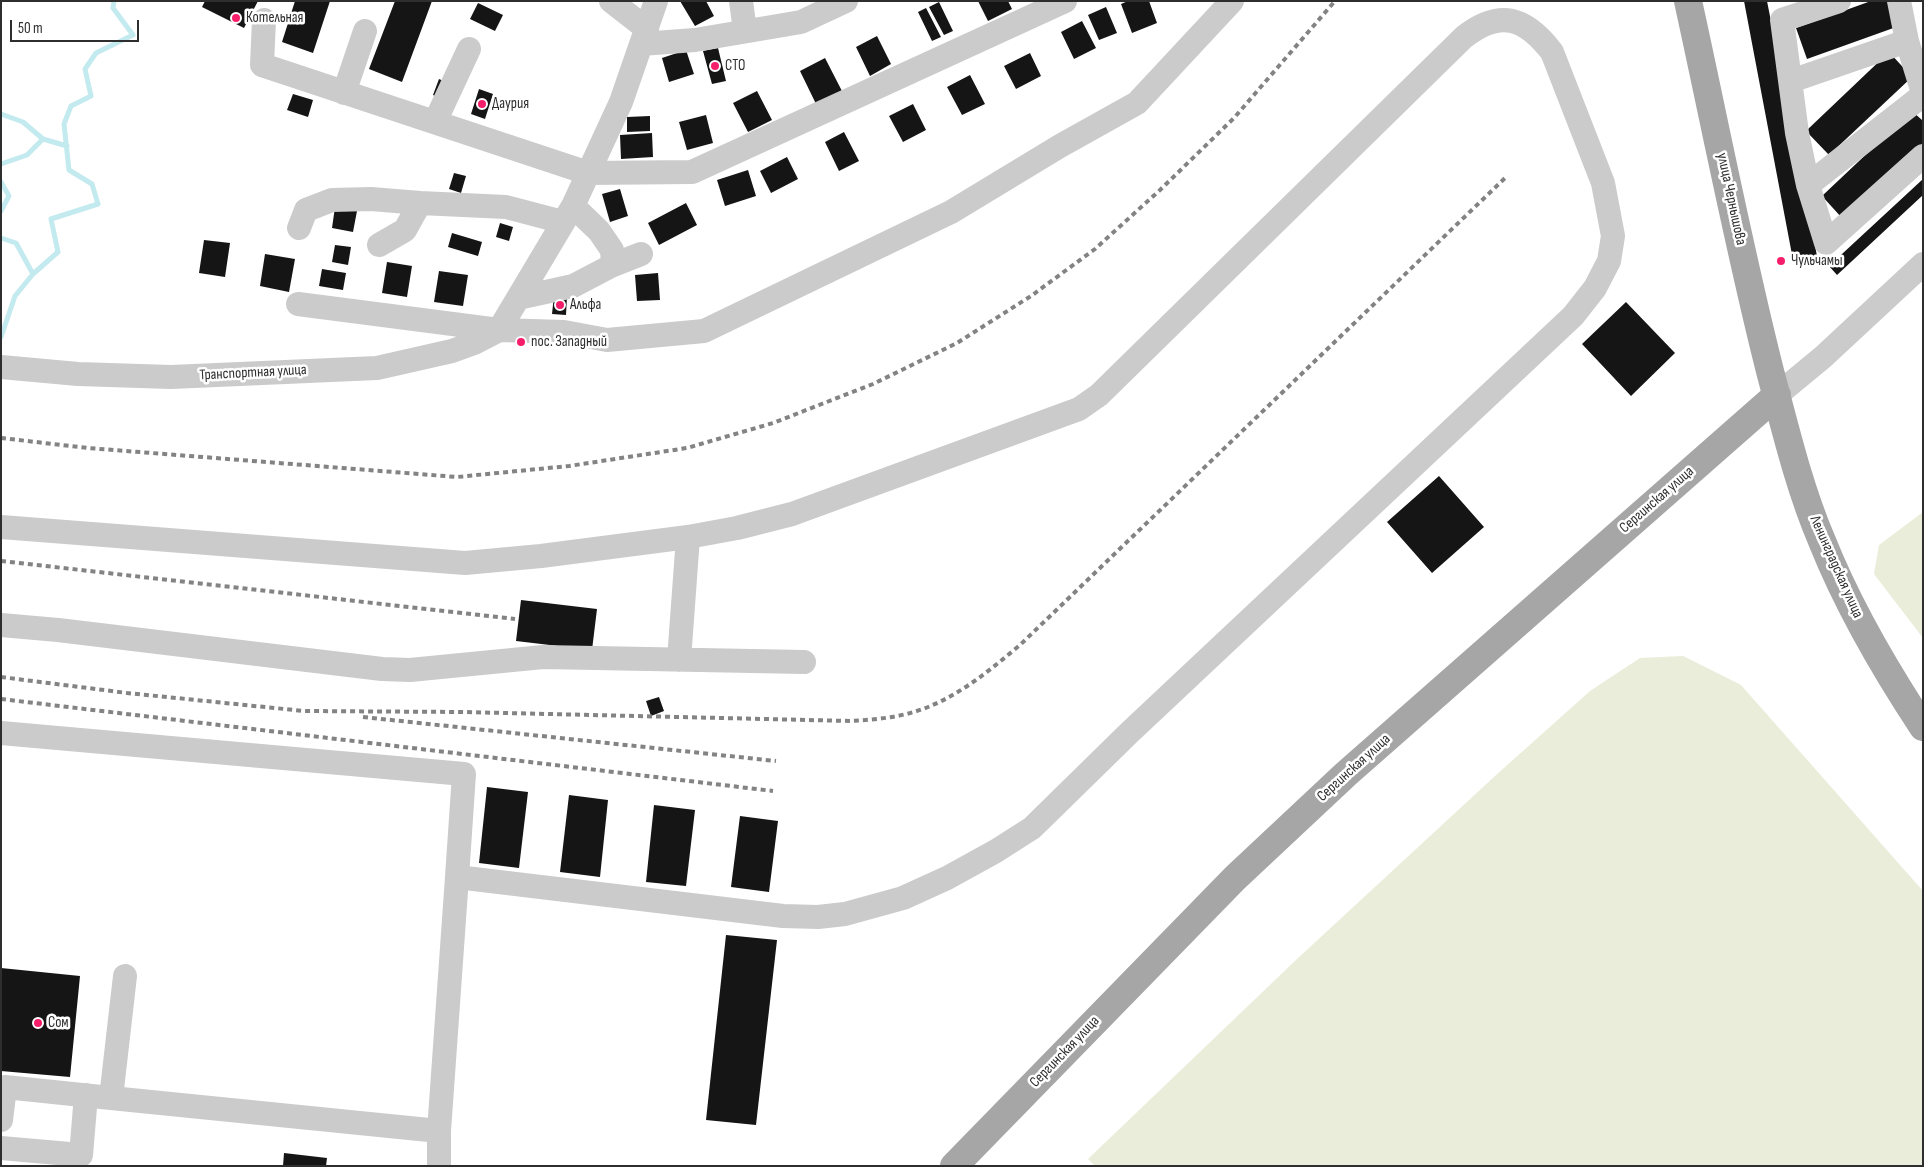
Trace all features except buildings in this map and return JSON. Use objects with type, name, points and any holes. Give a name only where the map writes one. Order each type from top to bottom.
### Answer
[{"type":"main road","name":"улица Чернышова","points":[[1688,1],[1759,325],[1777,395]]},
{"type":"main road","name":"Ленинградская улица","points":[[1777,395],[1800,479],[1821,540],[1846,596],[1875,650],[1923,727]]},
{"type":"main road","name":"Сергинская улица","points":[[954,1166],[1235,878],[1346,774],[1777,395]]},
{"type":"street","points":[[611,1],[644,37],[695,40],[801,22],[846,1]]},
{"type":"street","points":[[499,330],[568,214],[588,173],[621,102],[656,1]]},
{"type":"street","points":[[741,1],[745,32]]},
{"type":"street","points":[[264,20],[262,65],[588,173],[692,172],[1065,1]]},
{"type":"street","points":[[298,304],[434,320],[499,330],[564,332],[607,340],[704,331],[951,212],[1060,146],[1137,104],[1232,1]]},
{"type":"street","points":[[1839,1],[1782,20],[1797,133],[1808,185],[1826,243],[1923,156]]},
{"type":"street","points":[[1808,185],[1923,94],[1907,41],[1899,1]]},
{"type":"street","points":[[1,527],[465,562],[541,556],[688,537],[737,528],[792,514],[1079,409],[1099,395],[1464,37],[1477,27],[1492,21],[1509,21],[1526,26],[1539,35],[1552,52],[1603,183],[1609,209],[1613,236],[1609,261],[1595,288],[1573,316],[1137,726],[1032,828],[963,869],[903,898],[845,914],[818,917],[783,916],[456,877]]},
{"type":"street","points":[[344,93],[365,31]]},
{"type":"street","points":[[1791,81],[1907,41]]},
{"type":"street","points":[[435,122],[469,49]]},
{"type":"street","points":[[299,228],[306,210],[332,200],[371,199],[506,207],[568,214],[599,231],[612,250],[613,265]]},
{"type":"street","points":[[379,245],[405,230],[420,203]]},
{"type":"street","points":[[518,298],[574,286],[613,265],[641,254]]},
{"type":"street","points":[[1777,395],[1823,357],[1923,264]]},
{"type":"street","points":[[434,320],[452,351]]},
{"type":"street","name":"Транспортная улица","points":[[1,367],[78,374],[171,377],[377,368],[452,351],[474,343],[499,330]]},
{"type":"street","points":[[679,660],[688,537]]},
{"type":"street","points":[[1,625],[58,630],[382,669],[410,670],[543,657],[804,662]]},
{"type":"street","points":[[1,733],[464,774],[439,1131],[439,1166]]},
{"type":"street","points":[[110,1098],[125,976]]},
{"type":"street","points":[[1,1120],[5,1087],[439,1131]]},
{"type":"street","points":[[1,1148],[81,1155],[86,1095]]},
{"type":"green space","points":[[1923,512],[1923,638],[1874,574],[1879,545]]},
{"type":"green space","points":[[1683,656],[1741,685],[1923,891],[1923,1166],[1095,1166],[1088,1159],[1297,959],[1590,691],[1640,658]]},
{"type":"waterway","points":[[1,337],[15,296],[33,274],[58,252],[51,219],[98,204],[92,184],[69,170],[64,124],[71,106],[91,96],[85,69],[96,53],[133,35],[113,8],[114,1]]},
{"type":"waterway","points":[[1,114],[23,122],[43,139],[67,146]]},
{"type":"waterway","points":[[1,164],[27,155],[43,139]]},
{"type":"waterway","points":[[1,182],[9,196],[1,211]]},
{"type":"waterway","points":[[1,238],[16,243],[33,274]]},
{"type":"railway","points":[[1,438],[88,448],[457,477],[569,466],[687,448],[773,423],[873,384],[957,343],[1031,296],[1095,249],[1160,190],[1234,118],[1335,1]]},
{"type":"railway","points":[[1,677],[127,693],[304,711],[463,712],[851,721],[886,718],[915,712],[948,698],[963,689],[1020,645],[1505,178]]},
{"type":"railway","points":[[1,561],[515,619]]},
{"type":"railway","points":[[1,699],[773,791]]},
{"type":"railway","points":[[363,717],[776,761]]},
{"type":"place","name":"Котельная","points":[[236,18]]},
{"type":"place","name":"СТО","points":[[715,66]]},
{"type":"place","name":"Даурия","points":[[482,104]]},
{"type":"place","name":"Чульчамы","points":[[1781,261]]},
{"type":"place","name":"Альфа","points":[[560,305]]},
{"type":"place","name":"пос. Западный","points":[[521,342]]},
{"type":"place","name":"Сом","points":[[38,1023]]}]
